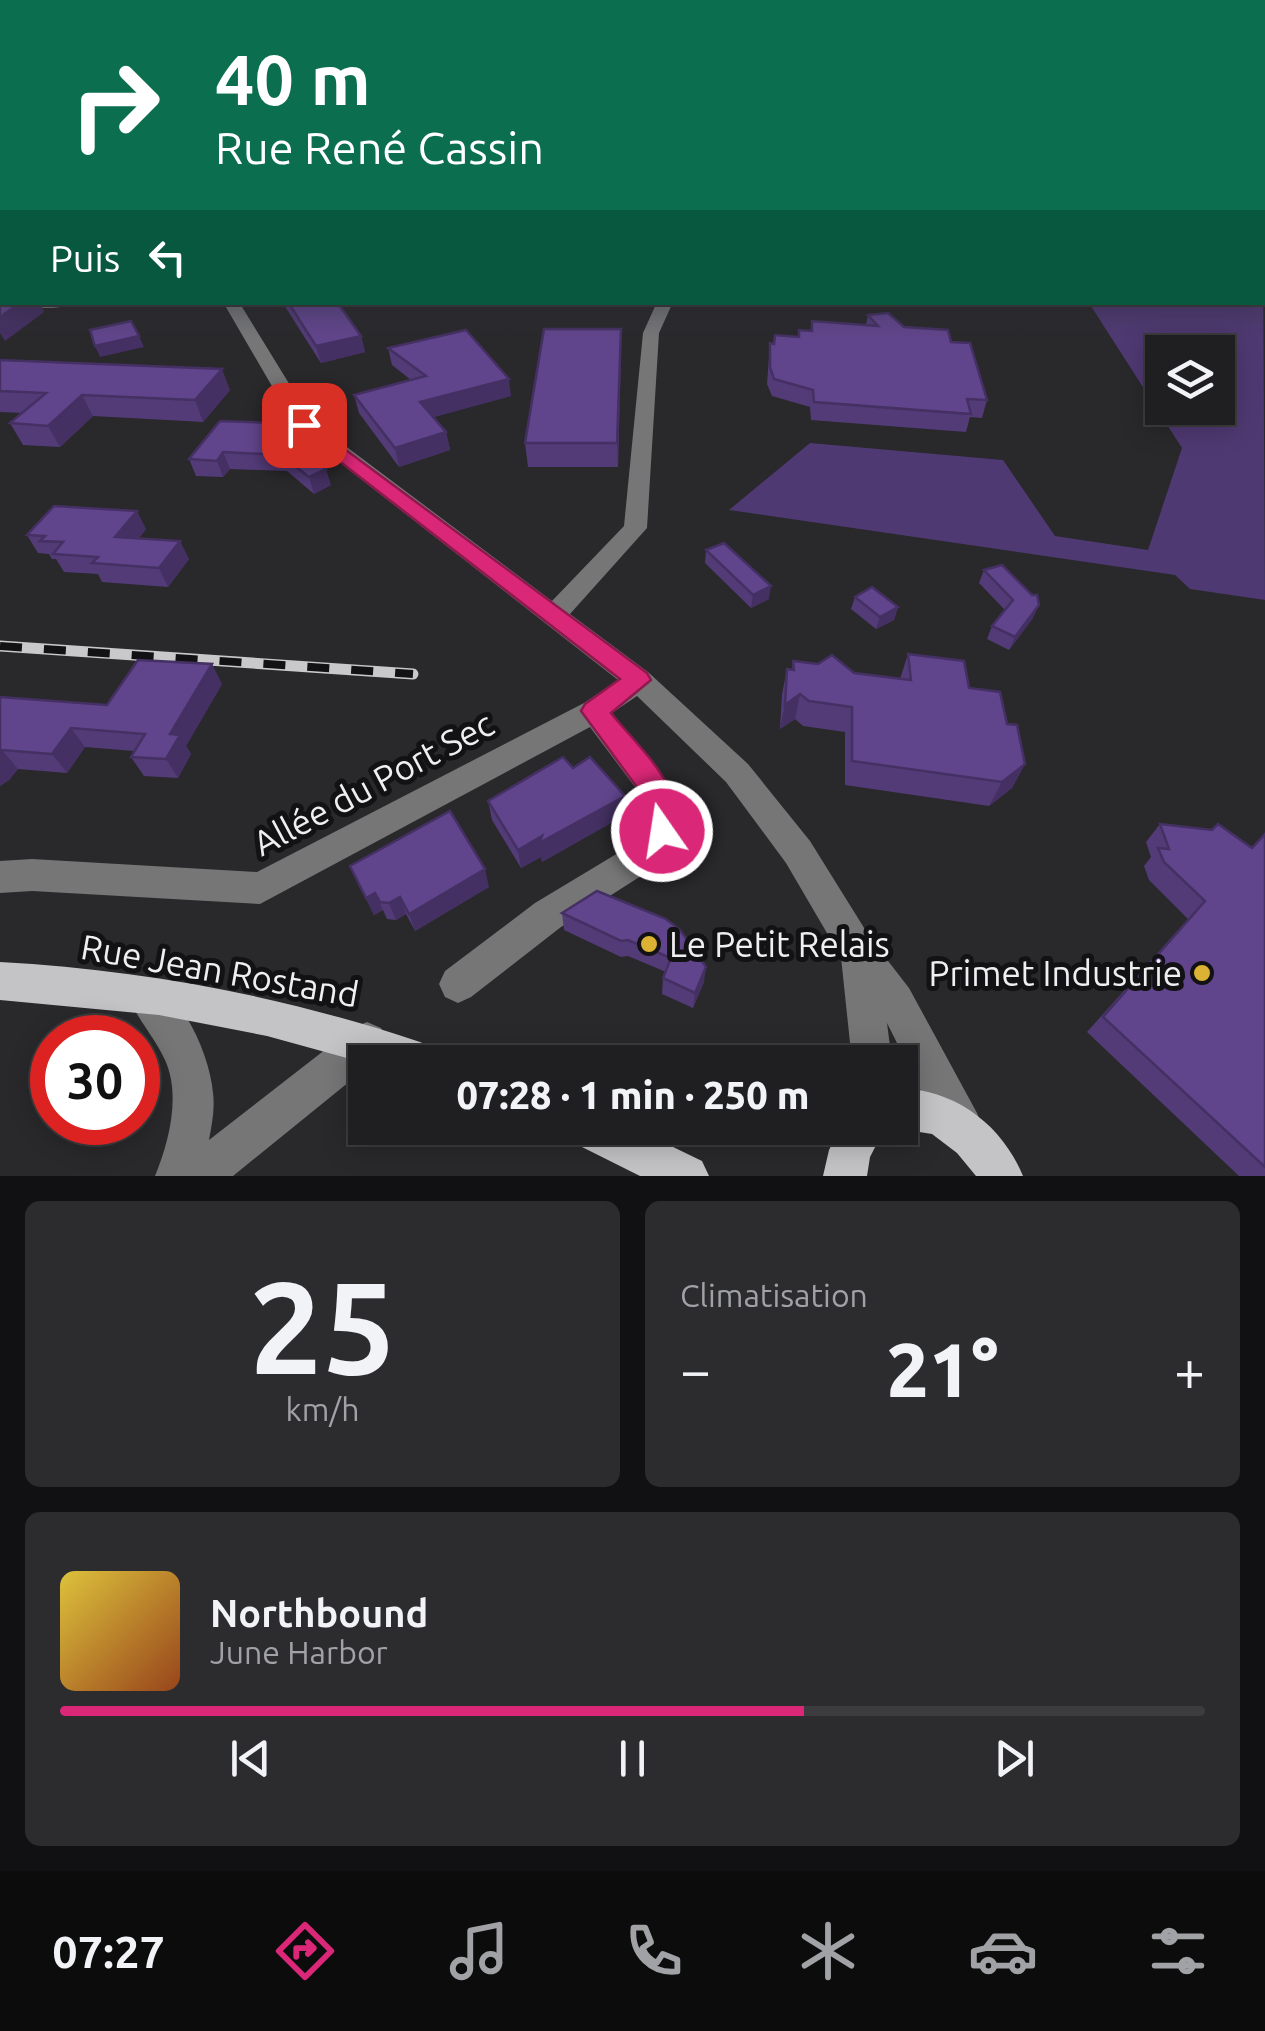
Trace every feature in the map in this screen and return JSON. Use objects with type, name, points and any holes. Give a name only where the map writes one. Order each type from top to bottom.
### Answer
[{"type":"main road","name":"Rue Jean Rostand","points":[[0,981],[112,990],[272,1018],[374,1045]]},
{"type":"main road","points":[[918,1110],[962,1128],[989,1156],[1001,1176]]},
{"type":"main road","points":[[623,1145],[687,1176]]},
{"type":"street","points":[[233,305],[304,425],[638,680],[737,774],[798,852],[858,952],[896,1001],[962,1128]]},
{"type":"street","points":[[554,615],[635,528],[651,333],[664,305]]},
{"type":"street","name":"Allée du Port Sec","points":[[0,877],[32,875],[260,888],[594,711],[638,680]]},
{"type":"street","points":[[458,984],[548,915],[640,858],[662,831],[662,811],[655,789],[594,711]]},
{"type":"street","points":[[858,952],[870,1045]]},
{"type":"street","points":[[148,998],[179,1042],[191,1070],[196,1100],[176,1176]]},
{"type":"street","points":[[198,1176],[366,1042]]},
{"type":"shaded area","points":[[1090,305],[1263,305],[1265,600],[1190,589],[1175,575],[729,510],[810,443],[1003,460],[1055,536],[1148,550],[1182,448],[1167,425],[1235,425],[1235,335],[1145,335],[1145,390]]},
{"type":"building","points":[[0,305],[17,305],[0,317]]},
{"type":"building","points":[[290,305],[339,305],[361,336],[316,346]]},
{"type":"building","points":[[888,313],[904,327],[948,330],[951,342],[970,343],[987,400],[967,399],[971,414],[814,402],[813,390],[774,379],[770,343],[774,344],[775,335],[799,337],[799,330],[812,331],[812,321],[878,326],[868,315]]},
{"type":"building","points":[[131,321],[139,336],[95,346],[90,330]]},
{"type":"building","points":[[544,329],[621,329],[617,443],[525,443]]},
{"type":"building","points":[[466,330],[509,379],[420,402],[446,432],[395,448],[354,395],[426,376],[388,348]]},
{"type":"building","points":[[0,360],[222,369],[195,400],[82,395],[48,426],[10,423],[46,393],[0,391]]},
{"type":"building","points":[[220,421],[276,423],[290,440],[326,469],[309,477],[281,455],[223,452],[217,461],[189,459]]},
{"type":"building","points":[[54,506],[137,511],[115,537],[180,541],[159,568],[92,563],[98,557],[53,554],[63,542],[40,541],[45,536],[27,535]]},
{"type":"building","points":[[724,543],[771,586],[753,595],[706,550]]},
{"type":"building","points":[[1002,565],[1032,595],[1037,595],[1039,605],[1015,637],[992,626],[1013,600],[984,570]]},
{"type":"building","points":[[872,587],[898,607],[880,617],[855,597]]},
{"type":"building","points":[[908,654],[964,661],[969,688],[1000,692],[1007,724],[1017,725],[1025,764],[1002,782],[852,761],[852,707],[809,701],[800,694],[785,705],[787,669],[794,670],[793,661],[818,664],[832,655],[854,673],[911,680]]},
{"type":"building","points":[[138,660],[212,664],[170,734],[180,735],[166,759],[131,757],[145,734],[71,728],[52,754],[2,750],[0,753],[0,697],[107,705]]},
{"type":"building","points":[[563,757],[573,768],[590,757],[625,796],[539,843],[542,836],[518,850],[488,801]]},
{"type":"building","points":[[450,811],[485,869],[409,914],[400,897],[389,903],[380,902],[375,893],[366,898],[350,866]]},
{"type":"building","name":"Primet Industrie","points":[[1160,824],[1212,830],[1218,824],[1252,848],[1265,834],[1265,1167],[1103,1017],[1205,901],[1164,862],[1158,848],[1169,849]]},
{"type":"building","points":[[597,891],[666,919],[680,930],[706,967],[695,993],[663,978],[671,958],[628,940],[621,941],[562,913]]},
{"type":"railway","points":[[0,646],[413,674]]},
{"type":"place","name":"Le Petit Relais","points":[[649,944]]},
{"type":"place","name":"Primet Industrie","points":[[1202,973]]},
{"type":"route","points":[[304,425],[638,680],[594,711],[655,789],[662,811],[662,831]]}]
